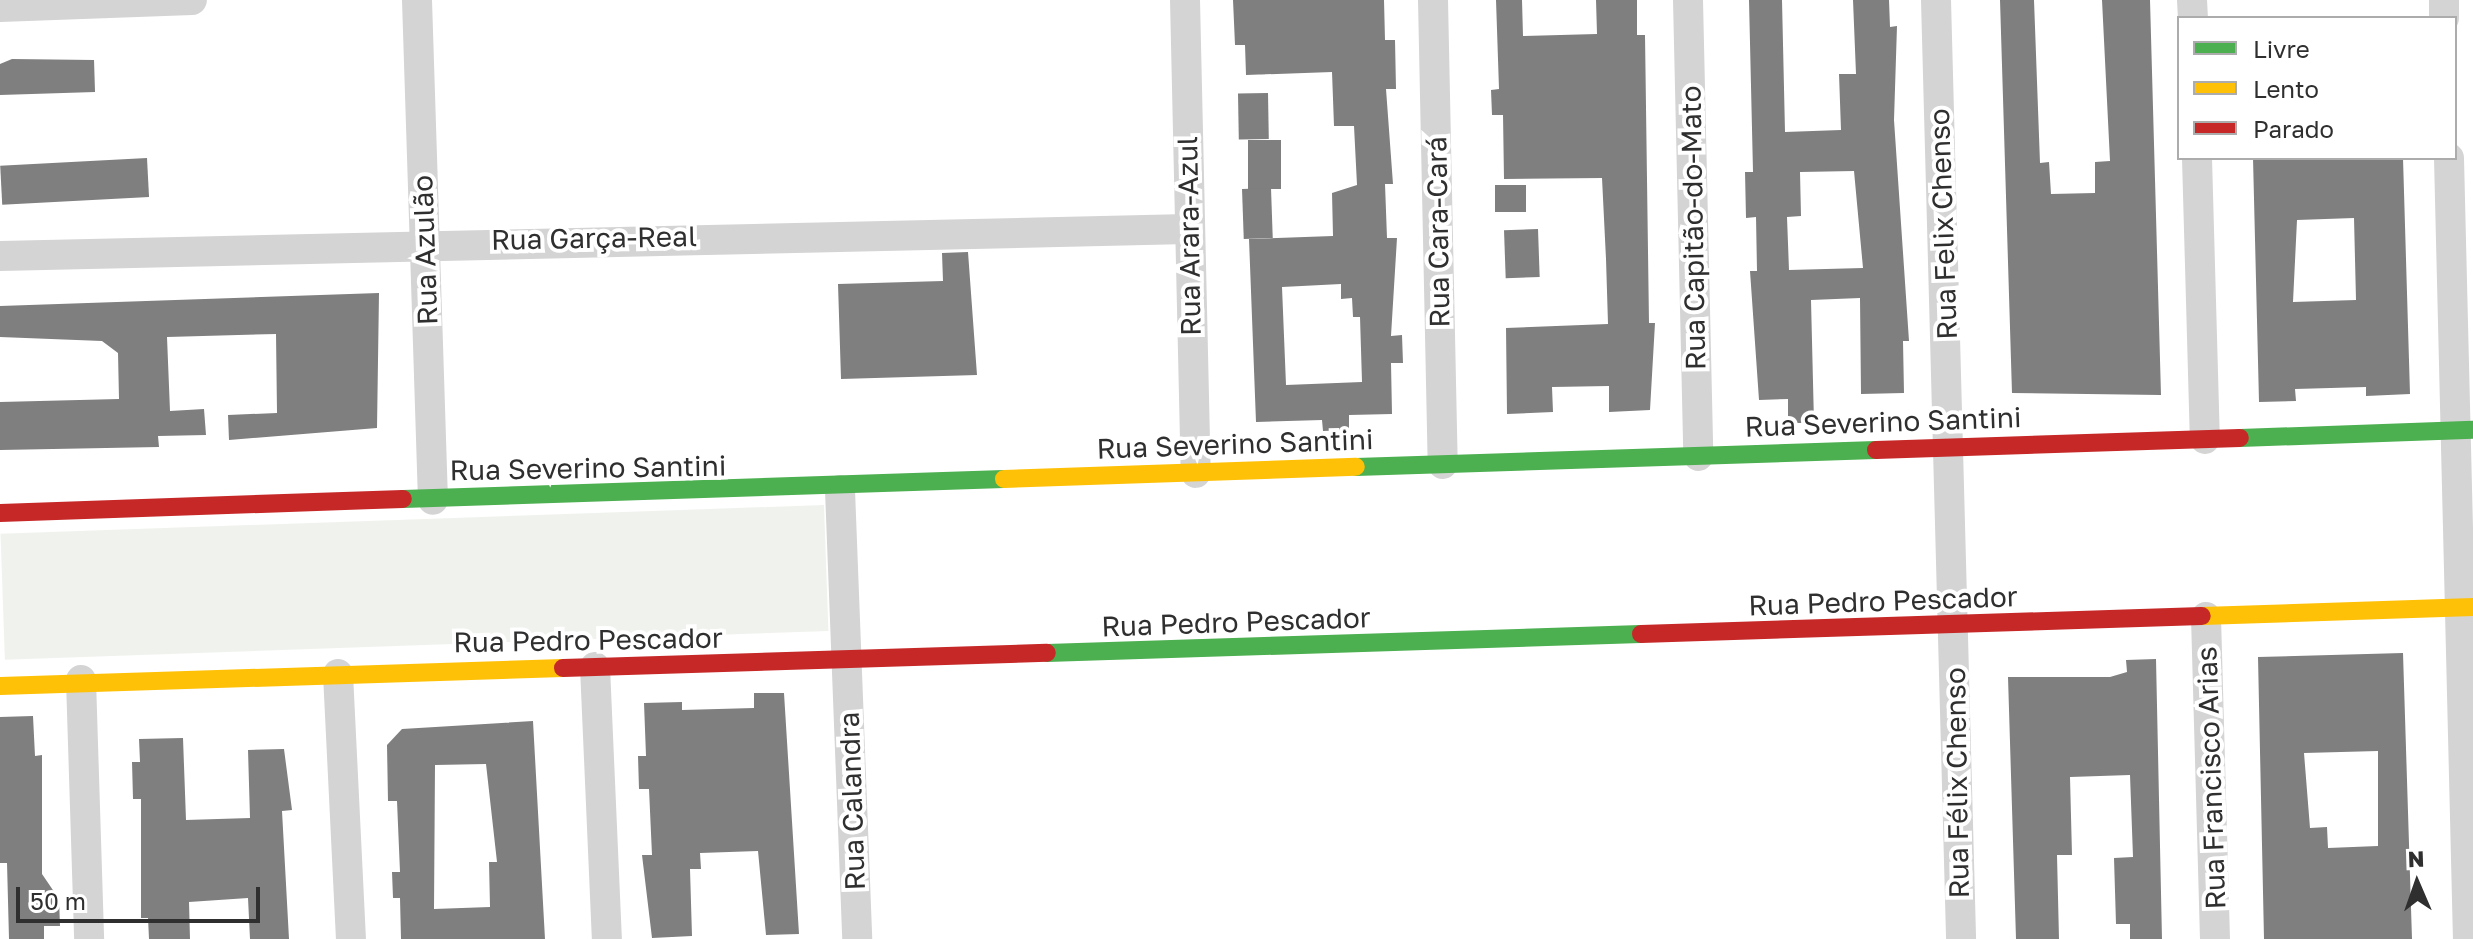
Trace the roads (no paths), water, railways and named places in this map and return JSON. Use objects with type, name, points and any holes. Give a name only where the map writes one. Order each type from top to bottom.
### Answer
[{"type":"street","points":[[0,7],[192,0]]},
{"type":"street","name":"Rua Azulão","points":[[417,0],[433,500]]},
{"type":"street","name":"Rua Arara-Azul","points":[[1185,0],[1196,473]]},
{"type":"street","name":"Rua Cara-Cará","points":[[1433,0],[1443,464]]},
{"type":"street","name":"Rua Capitão-do-Mato","points":[[1688,0],[1698,456]]},
{"type":"street","name":"Rua Felix Chenso","points":[[1936,0],[1954,627]]},
{"type":"street","points":[[2197,160],[2205,439]]},
{"type":"street","points":[[2449,160],[2466,430],[2468,939]]},
{"type":"street","name":"Rua Garça-Real","points":[[0,256],[425,241],[1188,229]]},
{"type":"street","name":"Rua Severino Santini","points":[[0,513],[840,490],[1196,473],[2466,430]]},
{"type":"street","name":"Rua Calandra","points":[[840,490],[857,939]]},
{"type":"street","name":"Rua Pedro Pescador","points":[[0,686],[81,680],[846,662],[1954,627],[2468,607]]},
{"type":"street","name":"Rua Francisco Arias","points":[[2206,617],[2215,939]]},
{"type":"street","name":"Rua Félix Chenso","points":[[1954,627],[1961,939]]},
{"type":"street","points":[[595,667],[607,939]]},
{"type":"street","points":[[338,674],[351,939]]},
{"type":"street","points":[[81,680],[89,939]]}]
